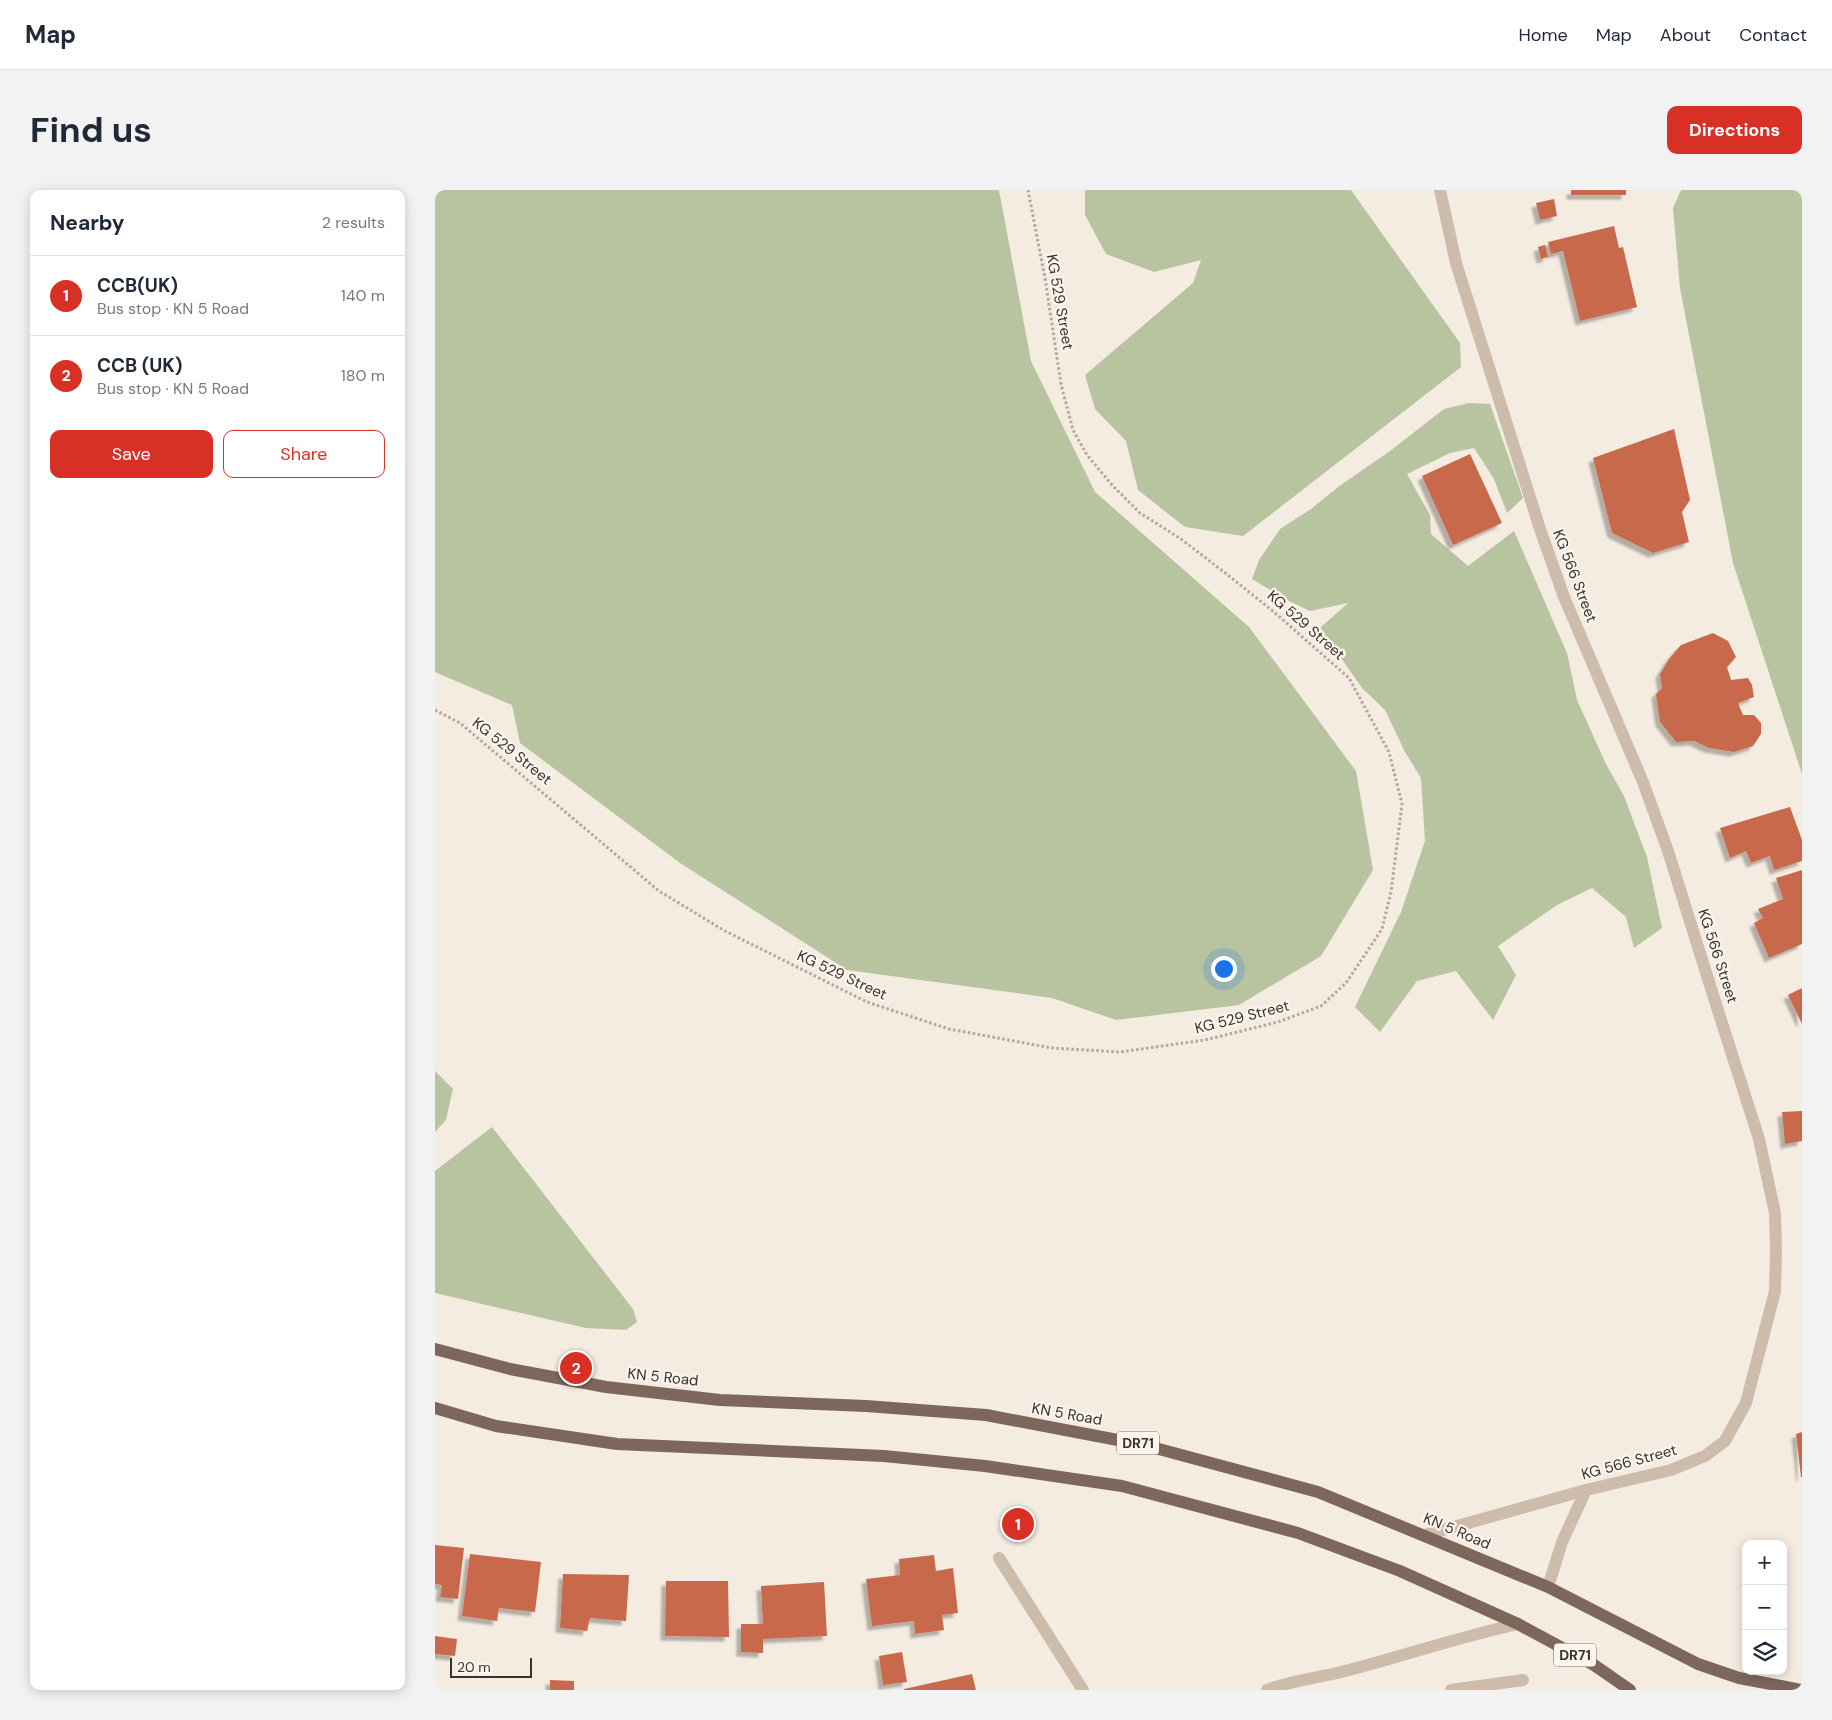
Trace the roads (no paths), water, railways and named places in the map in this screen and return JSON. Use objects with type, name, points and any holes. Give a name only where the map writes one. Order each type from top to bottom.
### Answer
[{"type":"main road","name":"KN 5 Road","points":[[435,1348],[510,1369],[606,1387],[720,1400],[866,1406],[985,1415],[1144,1444],[1318,1492],[1548,1587],[1698,1664],[1739,1678],[1802,1690]]},
{"type":"main road","name":"DR71","points":[[435,1408],[496,1426],[617,1444],[884,1456],[985,1466],[1122,1486],[1298,1533],[1400,1570],[1518,1624],[1594,1665],[1630,1690]]},
{"type":"street","name":"KG 566 Street","points":[[1425,1535],[1586,1490],[1671,1470],[1705,1456],[1725,1441],[1746,1403],[1775,1291],[1775,1213],[1759,1140],[1668,851],[1643,782],[1564,597],[1540,529],[1456,263],[1440,190]]},
{"type":"street","points":[[1548,1587],[1562,1542],[1586,1490]]},
{"type":"street","points":[[999,1558],[1083,1690]]},
{"type":"street","points":[[1273,1689],[1343,1672],[1427,1647],[1453,1642],[1469,1635],[1518,1624]]},
{"type":"street","points":[[1451,1690],[1523,1680]]},
{"type":"place","name":"CCB (UK)","points":[[576,1368]]},
{"type":"place","name":"CCB(UK)","points":[[1018,1524]]}]
